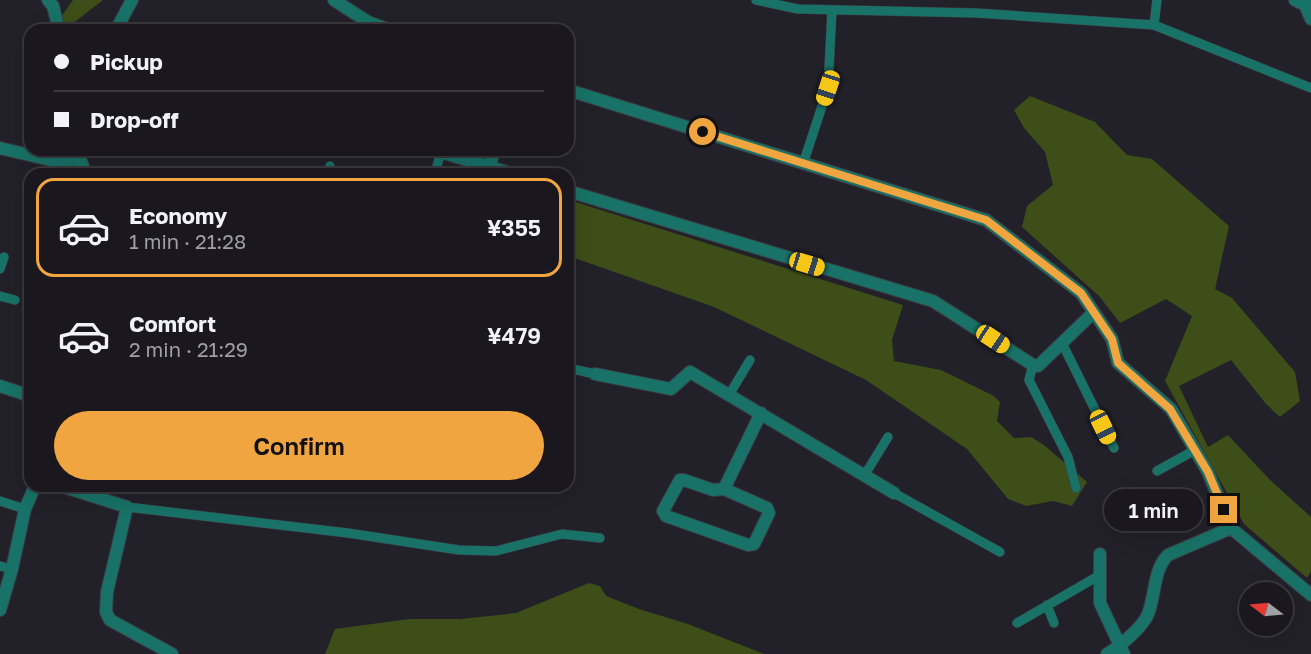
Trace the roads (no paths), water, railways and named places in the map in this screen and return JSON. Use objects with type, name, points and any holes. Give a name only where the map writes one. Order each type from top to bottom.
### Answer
[{"type":"street","points":[[48,0],[53,6],[58,24]]},
{"type":"street","points":[[119,24],[132,0]]},
{"type":"street","points":[[334,0],[364,24]]},
{"type":"street","points":[[1304,3],[1311,19]]},
{"type":"street","points":[[574,92],[986,220],[1081,293],[1112,339],[1118,363],[1170,409],[1208,472],[1231,528],[1311,595]]},
{"type":"street","points":[[0,148],[24,153]]},
{"type":"street","points":[[37,156],[55,160],[75,156]]},
{"type":"street","points":[[454,156],[492,168]]},
{"type":"street","points":[[489,167],[493,156]]},
{"type":"street","points":[[574,193],[933,301],[1033,365],[1038,366],[1093,313]]},
{"type":"street","points":[[595,374],[671,389],[690,372],[894,494]]},
{"type":"street","points":[[0,386],[24,394]]},
{"type":"street","points":[[724,489],[761,413]]},
{"type":"street","points":[[680,480],[713,489],[724,489],[767,508],[769,513],[754,544],[748,545],[666,516],[663,511],[680,480]]},
{"type":"street","points":[[0,610],[6,567],[25,509],[33,492]]},
{"type":"street","points":[[80,492],[128,507],[107,592],[106,612],[110,620],[172,654]]},
{"type":"street","points":[[1107,654],[1122,650],[1148,616],[1160,562],[1168,555],[1231,528]]},
{"type":"street","points":[[1100,554],[1100,603],[1122,650]]},
{"type":"lane","points":[[756,0],[785,3],[798,9],[976,13],[1154,25],[1311,88]]},
{"type":"lane","points":[[898,11],[899,0]]},
{"type":"lane","points":[[1154,25],[1157,0]]},
{"type":"lane","points":[[803,164],[828,88],[832,10]]},
{"type":"lane","points":[[0,269],[4,257]]},
{"type":"lane","points":[[0,296],[15,300]]},
{"type":"lane","points":[[1062,343],[1114,448]]},
{"type":"lane","points":[[729,395],[750,360]]},
{"type":"lane","points":[[1033,365],[1029,380],[1068,457],[1076,488]]},
{"type":"lane","points":[[574,369],[595,374]]},
{"type":"lane","points":[[864,476],[888,436]]},
{"type":"lane","points":[[1157,471],[1195,450]]},
{"type":"lane","points":[[894,494],[1000,552]]},
{"type":"lane","points":[[0,501],[25,509]]},
{"type":"lane","points":[[128,507],[348,533],[459,550],[496,551],[562,534],[600,538]]},
{"type":"lane","points":[[1017,623],[1100,575]]},
{"type":"lane","points":[[1047,605],[1054,623]]}]
